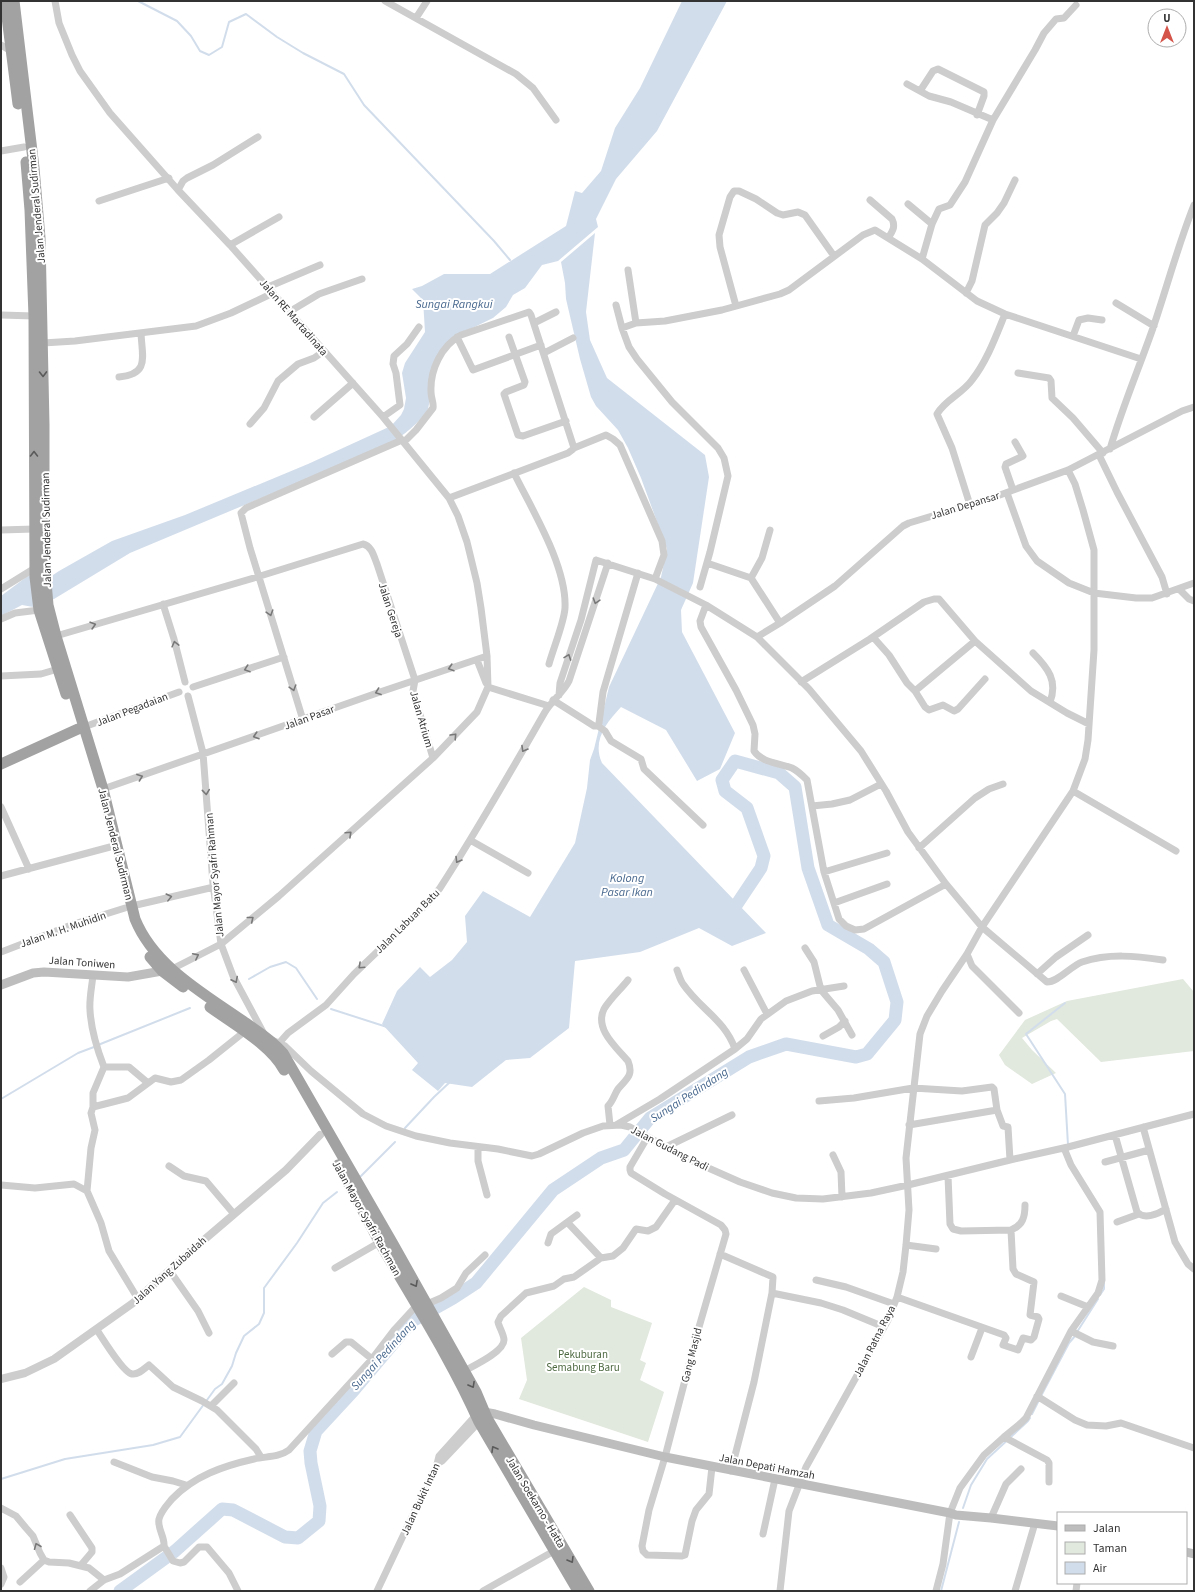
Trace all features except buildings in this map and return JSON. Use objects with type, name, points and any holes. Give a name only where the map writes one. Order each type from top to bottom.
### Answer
[{"type":"highway","name":"Jalan Jenderal Sudirman","points":[[5,1],[24,147],[30,210],[34,316],[34,528],[42,608],[58,669],[104,789],[128,907]]},
{"type":"highway","name":"Jalan Jenderal Sudirman","points":[[14,1],[37,198],[40,253],[43,343],[38,574]]},
{"type":"highway","name":"Jalan Jenderal Sudirman","points":[[42,608],[56,636],[81,728],[110,846],[136,937],[167,970],[244,1032]]},
{"type":"highway","points":[[1,764],[81,728]]},
{"type":"highway","name":"Jalan Jenderal Sudirman","points":[[167,970],[272,1039]]},
{"type":"highway","name":"Jalan Mayor Syafri Rachman","points":[[244,1032],[266,1047],[280,1062],[380,1242],[464,1371],[476,1392],[484,1416]]},
{"type":"highway","name":"Jalan Mayor Syafri Rachman","points":[[272,1039],[283,1054],[393,1244],[466,1394],[484,1416]]},
{"type":"highway","name":"Jalan Soekarno - Hatta","points":[[484,1416],[554,1551],[578,1591]]},
{"type":"highway","name":"Jalan Soekarno - Hatta","points":[[484,1416],[589,1591]]},
{"type":"main road","name":"Jalan Toniwen","points":[[1,985],[39,972],[135,977],[167,970]]},
{"type":"main road","name":"Jalan Depati Hamzah","points":[[484,1416],[534,1425],[665,1457],[731,1471],[956,1515],[1057,1526]]},
{"type":"street","name":"Jalan RE Martadinata","points":[[54,1],[59,23],[80,71],[110,112],[178,190],[230,244],[383,417],[449,498],[462,525],[473,562],[487,656],[488,687]]},
{"type":"street","points":[[385,1],[497,62],[526,81],[535,90],[556,120]]},
{"type":"street","points":[[416,18],[427,1]]},
{"type":"street","points":[[922,259],[932,224],[940,208],[948,206],[965,182],[993,120],[1036,50],[1044,32],[1054,20],[1064,18],[1076,5]]},
{"type":"street","points":[[1,45],[11,51]]},
{"type":"street","points":[[920,91],[933,71],[938,70],[984,92],[978,115]]},
{"type":"street","points":[[907,84],[929,96],[951,102],[978,115],[993,120]]},
{"type":"street","points":[[178,190],[187,178],[213,165],[258,136]]},
{"type":"street","points":[[1,151],[24,147]]},
{"type":"street","points":[[99,201],[169,178]]},
{"type":"street","points":[[966,293],[972,281],[985,225],[1004,203],[1015,180]]},
{"type":"street","points":[[736,306],[720,247],[719,235],[730,197],[734,191],[739,191],[750,196],[783,215],[798,212],[805,215],[834,256]]},
{"type":"street","points":[[870,200],[892,219],[894,223],[894,227],[888,238]]},
{"type":"street","points":[[908,204],[932,224]]},
{"type":"street","points":[[1110,449],[1120,414],[1154,326],[1182,234],[1194,205]]},
{"type":"street","points":[[230,244],[279,217]]},
{"type":"street","points":[[622,328],[636,323],[665,321],[722,310],[780,294],[790,290],[834,256],[875,230],[922,259],[977,301],[1005,314],[1141,359]]},
{"type":"street","points":[[43,343],[75,341],[201,325],[232,313],[270,290],[320,265]]},
{"type":"street","points":[[628,270],[636,323]]},
{"type":"street","points":[[289,312],[319,294],[362,279]]},
{"type":"street","points":[[1116,303],[1154,326]]},
{"type":"street","points":[[616,305],[629,348],[636,358],[672,402],[718,448],[724,458],[728,476],[700,587]]},
{"type":"street","points":[[303,720],[240,516],[243,509],[403,440],[432,410],[434,406],[431,393],[434,372],[445,348],[457,338],[526,312],[530,312],[534,323],[574,448]]},
{"type":"street","points":[[534,323],[556,312]]},
{"type":"street","points":[[970,505],[952,448],[937,414],[946,403],[961,392],[972,381],[985,360],[1005,314]]},
{"type":"street","points":[[1,315],[34,316]]},
{"type":"street","points":[[1073,336],[1079,320],[1088,318],[1102,320]]},
{"type":"street","points":[[383,417],[400,405],[396,373],[393,364],[394,356],[407,344],[419,327]]},
{"type":"street","points":[[119,377],[131,375],[142,367],[140,333]]},
{"type":"street","points":[[509,337],[525,385],[504,394],[518,435],[523,436],[566,421]]},
{"type":"street","points":[[457,338],[473,370],[541,345]]},
{"type":"street","points":[[544,353],[572,338]]},
{"type":"street","points":[[250,424],[264,408],[278,381],[298,364],[314,358],[324,351]]},
{"type":"street","points":[[1018,373],[1049,378],[1051,381],[1051,395],[1054,401],[1073,418],[1101,454],[1117,492],[1162,577],[1167,594]]},
{"type":"street","points":[[314,417],[353,383]]},
{"type":"street","name":"Jalan Depansar","points":[[756,637],[780,623],[835,586],[903,526],[918,519],[970,505],[1068,470],[1182,411],[1194,407]]},
{"type":"street","points":[[449,498],[568,453],[574,448],[606,435],[620,445],[662,541],[664,555],[656,579]]},
{"type":"street","points":[[1015,442],[1023,456],[1006,464],[1005,467],[1010,491],[1026,546],[1037,561],[1069,583],[1094,593],[1136,598],[1152,598],[1167,594],[1194,583]]},
{"type":"street","name":"Jalan Ratna Raya","points":[[780,1591],[789,1511],[799,1484],[806,1466],[884,1328],[894,1304],[903,1272],[909,1210],[906,1158],[920,1034],[927,1016],[967,954],[982,926],[1073,791],[1085,759],[1094,650],[1094,550],[1075,484],[1068,470]]},
{"type":"street","points":[[514,473],[548,543],[563,587],[564,614],[548,664]]},
{"type":"street","points":[[1,530],[34,528]]},
{"type":"street","points":[[751,578],[762,558],[770,530]]},
{"type":"street","name":"Jalan Gereja","points":[[259,576],[366,544],[371,550],[377,564],[415,680]]},
{"type":"street","points":[[554,700],[577,634],[596,560],[656,579],[706,605],[756,637],[801,682],[850,737],[871,766],[908,832],[946,884],[982,926],[1044,980],[1050,982],[1082,963],[1113,956],[1133,956],[1163,960]]},
{"type":"street","points":[[554,700],[563,692],[569,681],[590,622],[608,563]]},
{"type":"street","points":[[707,563],[751,578],[780,623]]},
{"type":"street","points":[[598,727],[603,692],[638,573]]},
{"type":"street","points":[[1,589],[38,574]]},
{"type":"street","points":[[56,636],[259,576]]},
{"type":"street","points":[[1179,589],[1194,602]]},
{"type":"street","points":[[801,682],[873,637],[924,602],[939,599],[975,641],[1031,691],[1067,714],[1089,724]]},
{"type":"street","points":[[163,604],[185,682]]},
{"type":"street","points":[[706,605],[700,621],[701,627],[753,725],[755,734],[754,751],[760,757],[792,768],[801,773],[807,780],[824,872],[839,919],[846,926],[855,930],[864,929],[946,884]]},
{"type":"street","points":[[1,619],[15,613],[42,608]]},
{"type":"street","points":[[581,620],[590,622]]},
{"type":"street","points":[[577,634],[585,637]]},
{"type":"street","points":[[873,637],[889,655],[925,707],[929,710],[943,705],[954,711],[958,709],[985,679]]},
{"type":"street","points":[[915,691],[975,641]]},
{"type":"street","points":[[1033,652],[1044,664],[1053,684],[1054,692],[1050,702]]},
{"type":"street","name":"Jalan Pasar","points":[[104,789],[202,753],[303,720],[487,656]]},
{"type":"street","points":[[193,687],[284,657]]},
{"type":"street","points":[[167,970],[221,944],[285,892],[433,758],[477,712],[488,687],[477,660]]},
{"type":"street","points":[[1,676],[41,674],[58,669]]},
{"type":"street","name":"Jalan Atrium","points":[[415,680],[412,689],[413,694],[433,758]]},
{"type":"street","points":[[185,682],[191,684],[193,687]]},
{"type":"street","points":[[185,682],[180,686],[179,692],[183,696],[188,696]]},
{"type":"street","points":[[188,696],[192,692],[193,687]]},
{"type":"street","points":[[488,687],[554,700],[594,726],[605,731],[611,741],[641,759],[644,769],[703,825]]},
{"type":"street","name":"Jalan Pegadaian","points":[[81,728],[179,692]]},
{"type":"street","points":[[188,696],[202,753]]},
{"type":"street","name":"Jalan Labuan Batu","points":[[272,1039],[288,1033],[322,1008],[354,974],[430,901],[440,888],[470,840],[554,700]]},
{"type":"street","name":"Jalan Mayor Syafri Rahman","points":[[202,753],[214,886],[221,944],[233,976],[272,1039],[311,1071]]},
{"type":"street","points":[[812,806],[850,800],[881,784]]},
{"type":"street","points":[[919,848],[975,798],[989,789],[1003,784]]},
{"type":"street","points":[[1073,791],[1176,851]]},
{"type":"street","points":[[1,808],[29,869]]},
{"type":"street","points":[[470,840],[528,873]]},
{"type":"street","points":[[1,876],[110,846]]},
{"type":"street","points":[[824,872],[887,853]]},
{"type":"street","points":[[834,902],[887,884]]},
{"type":"street","name":"Jalan M. H. Muhidin","points":[[1,952],[74,924],[128,907],[214,886]]},
{"type":"street","points":[[1037,974],[1056,957],[1088,935]]},
{"type":"street","points":[[806,948],[814,962],[821,990],[845,1021],[852,1034]]},
{"type":"street","points":[[967,954],[972,966],[1019,1013]]},
{"type":"street","points":[[677,970],[682,984],[723,1026],[731,1037],[735,1049]]},
{"type":"street","points":[[744,970],[767,1014]]},
{"type":"street","points":[[93,975],[90,1008],[96,1045],[104,1067],[93,1093],[93,1107],[91,1113],[95,1130],[91,1148],[86,1191],[101,1224],[109,1252],[138,1299]]},
{"type":"street","points":[[628,980],[604,1009],[602,1016],[605,1034],[628,1061],[629,1065],[628,1080],[618,1090],[608,1106],[612,1125],[660,1099],[735,1049],[747,1039],[761,1019],[786,1000],[812,991],[844,986]]},
{"type":"street","points":[[823,1036],[839,1027],[845,1021]]},
{"type":"street","points":[[93,1107],[128,1098],[156,1078],[171,1082],[181,1080],[244,1032]]},
{"type":"street","points":[[104,1067],[129,1067],[148,1083]]},
{"type":"street","points":[[297,1080],[311,1071]]},
{"type":"street","name":"Jalan Gudang Padi","points":[[311,1071],[358,1111],[386,1126],[416,1136],[450,1143],[498,1149],[525,1156],[534,1156],[584,1133],[612,1125],[624,1126],[633,1129],[647,1138],[740,1182],[772,1193],[810,1199],[842,1197],[908,1185],[1115,1135],[1194,1114]]},
{"type":"street","points":[[819,1101],[854,1098],[913,1088],[962,1091],[992,1087],[994,1089],[997,1110],[1003,1126],[1008,1127],[1010,1160]]},
{"type":"street","points":[[910,1125],[997,1110]]},
{"type":"street","points":[[666,1147],[732,1115]]},
{"type":"street","points":[[1143,1127],[1177,1247],[1188,1264],[1194,1269]]},
{"type":"street","name":"Jalan Yang Zubaidah","points":[[1,1380],[25,1373],[54,1359],[97,1330],[138,1299],[286,1170],[320,1135]]},
{"type":"street","points":[[1115,1135],[1139,1214]]},
{"type":"street","name":"Gang Masjid","points":[[647,1138],[630,1170],[632,1174],[721,1225],[726,1234],[649,1510],[642,1546],[643,1551],[647,1555],[685,1555],[696,1510],[708,1494],[712,1467]]},
{"type":"street","points":[[936,1591],[943,1564],[950,1513],[960,1488],[984,1455],[1021,1423],[1038,1397],[1073,1332],[1098,1293],[1102,1280],[1101,1216],[1096,1204],[1071,1165],[1069,1146]]},
{"type":"street","points":[[478,1147],[478,1161],[487,1195]]},
{"type":"street","points":[[1105,1162],[1149,1150]]},
{"type":"street","points":[[833,1155],[840,1167],[842,1197]]},
{"type":"street","points":[[169,1166],[184,1176],[206,1181],[234,1214]]},
{"type":"street","points":[[948,1176],[950,1224],[953,1229],[960,1231],[1012,1230],[1021,1224],[1025,1216],[1026,1205]]},
{"type":"street","points":[[1,1185],[35,1188],[74,1184],[86,1191]]},
{"type":"street","points":[[464,1371],[494,1354],[502,1345],[504,1339],[498,1322],[501,1316],[526,1293],[549,1287],[564,1279],[574,1277],[601,1258],[613,1256],[623,1248],[636,1229],[648,1231],[656,1227],[675,1200]]},
{"type":"street","points":[[1117,1222],[1139,1214],[1142,1216],[1152,1215],[1166,1209]]},
{"type":"street","points":[[548,1243],[551,1234],[578,1215]]},
{"type":"street","points":[[568,1223],[601,1258]]},
{"type":"street","points":[[896,1297],[1004,1335],[1006,1338],[1003,1345],[1018,1350],[1023,1338],[1031,1340],[1034,1337],[1039,1319],[1038,1317],[1030,1315],[1034,1282],[1016,1274],[1013,1269],[1012,1230]]},
{"type":"street","points":[[335,1268],[380,1242]]},
{"type":"street","points":[[906,1245],[936,1249]]},
{"type":"street","points":[[720,1254],[773,1277],[772,1293],[754,1382],[731,1471]]},
{"type":"street","points":[[238,1591],[229,1573],[207,1547],[199,1547],[184,1562],[180,1563],[173,1561],[164,1546],[158,1523],[164,1508],[186,1485],[198,1478],[261,1457],[279,1456],[289,1450],[372,1359],[395,1329],[457,1288],[466,1273],[485,1255]]},
{"type":"street","points":[[170,1271],[198,1311],[209,1333]]},
{"type":"street","points":[[816,1280],[894,1304]]},
{"type":"street","points":[[772,1293],[844,1310],[884,1328]]},
{"type":"street","points":[[1061,1296],[1088,1307]]},
{"type":"street","points":[[971,1357],[982,1328]]},
{"type":"street","points":[[97,1330],[118,1360],[129,1372],[133,1374],[137,1373],[148,1366],[173,1387],[217,1410],[256,1449],[261,1457]]},
{"type":"street","points":[[1073,1332],[1093,1342],[1114,1346]]},
{"type":"street","points":[[332,1354],[346,1342],[351,1342],[372,1359]]},
{"type":"street","points":[[207,1404],[234,1383]]},
{"type":"street","points":[[1038,1397],[1075,1420],[1087,1425],[1106,1426],[1121,1423],[1194,1448]]},
{"type":"street","name":"Jalan Bukit Intan","points":[[377,1591],[437,1464],[439,1456],[484,1416]]},
{"type":"street","points":[[1005,1438],[1047,1460],[1049,1463],[1049,1482]]},
{"type":"street","points":[[114,1462],[152,1477],[186,1485]]},
{"type":"street","points":[[991,1518],[1006,1484],[1021,1469]]},
{"type":"street","points":[[763,1534],[775,1480]]},
{"type":"street","points":[[1,1508],[16,1516],[33,1536],[44,1560]]},
{"type":"street","points":[[70,1515],[92,1548],[92,1552],[81,1565]]},
{"type":"street","points":[[1015,1591],[1035,1523]]},
{"type":"street","points":[[90,1591],[104,1580],[120,1574],[164,1546]]},
{"type":"street","points":[[483,1591],[554,1551]]},
{"type":"street","points":[[44,1560],[81,1565],[95,1571],[104,1580]]},
{"type":"street","points":[[20,1582],[44,1560]]},
{"type":"street","points":[[1,1568],[4,1578],[1,1584]]},
{"type":"green space","points":[[1183,979],[1194,992],[1194,1051],[1101,1062],[1057,1019],[1022,1038],[1056,1073],[1032,1084],[1005,1065],[999,1055],[1025,1020],[1067,1001]]},
{"type":"green space","name":"Pekuburan Semabung Baru","points":[[584,1287],[611,1300],[611,1307],[652,1323],[640,1360],[646,1363],[640,1380],[664,1392],[648,1442],[519,1399],[527,1380],[521,1338]]},
{"type":"water","name":"Sungai Rangkui","points":[[682,1],[727,1],[657,131],[616,179],[596,219],[598,227],[558,261],[542,265],[525,288],[513,295],[506,307],[493,318],[454,337],[440,352],[428,409],[415,424],[390,444],[130,553],[54,599],[33,607],[22,605],[1,616],[1,596],[29,575],[51,581],[53,575],[59,571],[112,541],[185,515],[308,464],[391,426],[401,415],[404,409],[406,398],[402,373],[405,363],[425,332],[423,300],[412,289],[422,286],[444,274],[490,274],[566,226],[575,191],[582,193],[601,171],[615,128],[640,88]]},
{"type":"water","name":"Kolong Pasar Ikan","points":[[595,233],[586,312],[590,340],[607,378],[705,455],[709,477],[693,583],[681,610],[682,632],[735,733],[720,769],[697,781],[666,730],[621,707],[610,719],[602,733],[599,755],[602,763],[766,933],[732,946],[699,928],[640,952],[575,961],[569,1028],[530,1058],[506,1060],[472,1087],[445,1083],[438,1091],[412,1070],[418,1063],[382,1024],[397,991],[420,967],[430,977],[452,960],[467,942],[465,916],[483,891],[530,917],[575,843],[587,788],[590,760],[609,687],[661,577],[667,549],[641,478],[628,448],[618,430],[596,406],[591,397],[580,359],[566,299],[561,262]]},
{"type":"waterway","points":[[138,1],[177,21],[191,36],[200,51],[209,55],[222,47],[229,22],[246,14],[277,37],[303,53],[344,74],[364,105],[494,241],[510,260]]},
{"type":"waterway","name":"Sungai Pedindang","points":[[120,1591],[175,1551],[222,1509],[233,1510],[285,1537],[298,1538],[319,1521],[320,1506],[310,1451],[316,1431],[353,1391],[412,1321],[476,1283],[553,1190],[601,1158],[624,1150],[650,1118],[749,1057],[786,1044],[856,1057],[867,1054],[895,1020],[897,1002],[884,962],[869,949],[828,925],[808,868],[795,787],[779,773],[735,761],[722,780],[725,791],[747,808],[764,856],[761,868],[735,907]]},
{"type":"waterway","points":[[249,979],[270,967],[286,962],[296,968],[317,999]]},
{"type":"waterway","points":[[1065,1003],[1026,1034],[1065,1094],[1068,1145]]},
{"type":"waterway","points":[[98,1045],[190,1008]]},
{"type":"waterway","points":[[331,1009],[387,1027]]},
{"type":"waterway","points":[[1,1099],[78,1053],[94,1047]]},
{"type":"waterway","points":[[405,1128],[450,1082]]},
{"type":"waterway","points":[[361,1176],[395,1142]]},
{"type":"waterway","points":[[1,1479],[65,1459],[153,1445],[180,1437],[215,1389],[222,1384],[232,1366],[244,1336],[259,1324],[264,1313],[264,1288],[297,1243],[323,1203],[337,1192]]},
{"type":"waterway","points":[[1100,1295],[1104,1289],[1104,1282]]},
{"type":"waterway","points":[[1077,1332],[1098,1299]]},
{"type":"waterway","points":[[1041,1396],[1069,1343],[1075,1336]]},
{"type":"waterway","points":[[1032,1414],[1039,1400]]},
{"type":"waterway","points":[[963,1508],[971,1485],[987,1459],[1030,1418]]},
{"type":"waterway","points":[[941,1591],[959,1522]]}]
